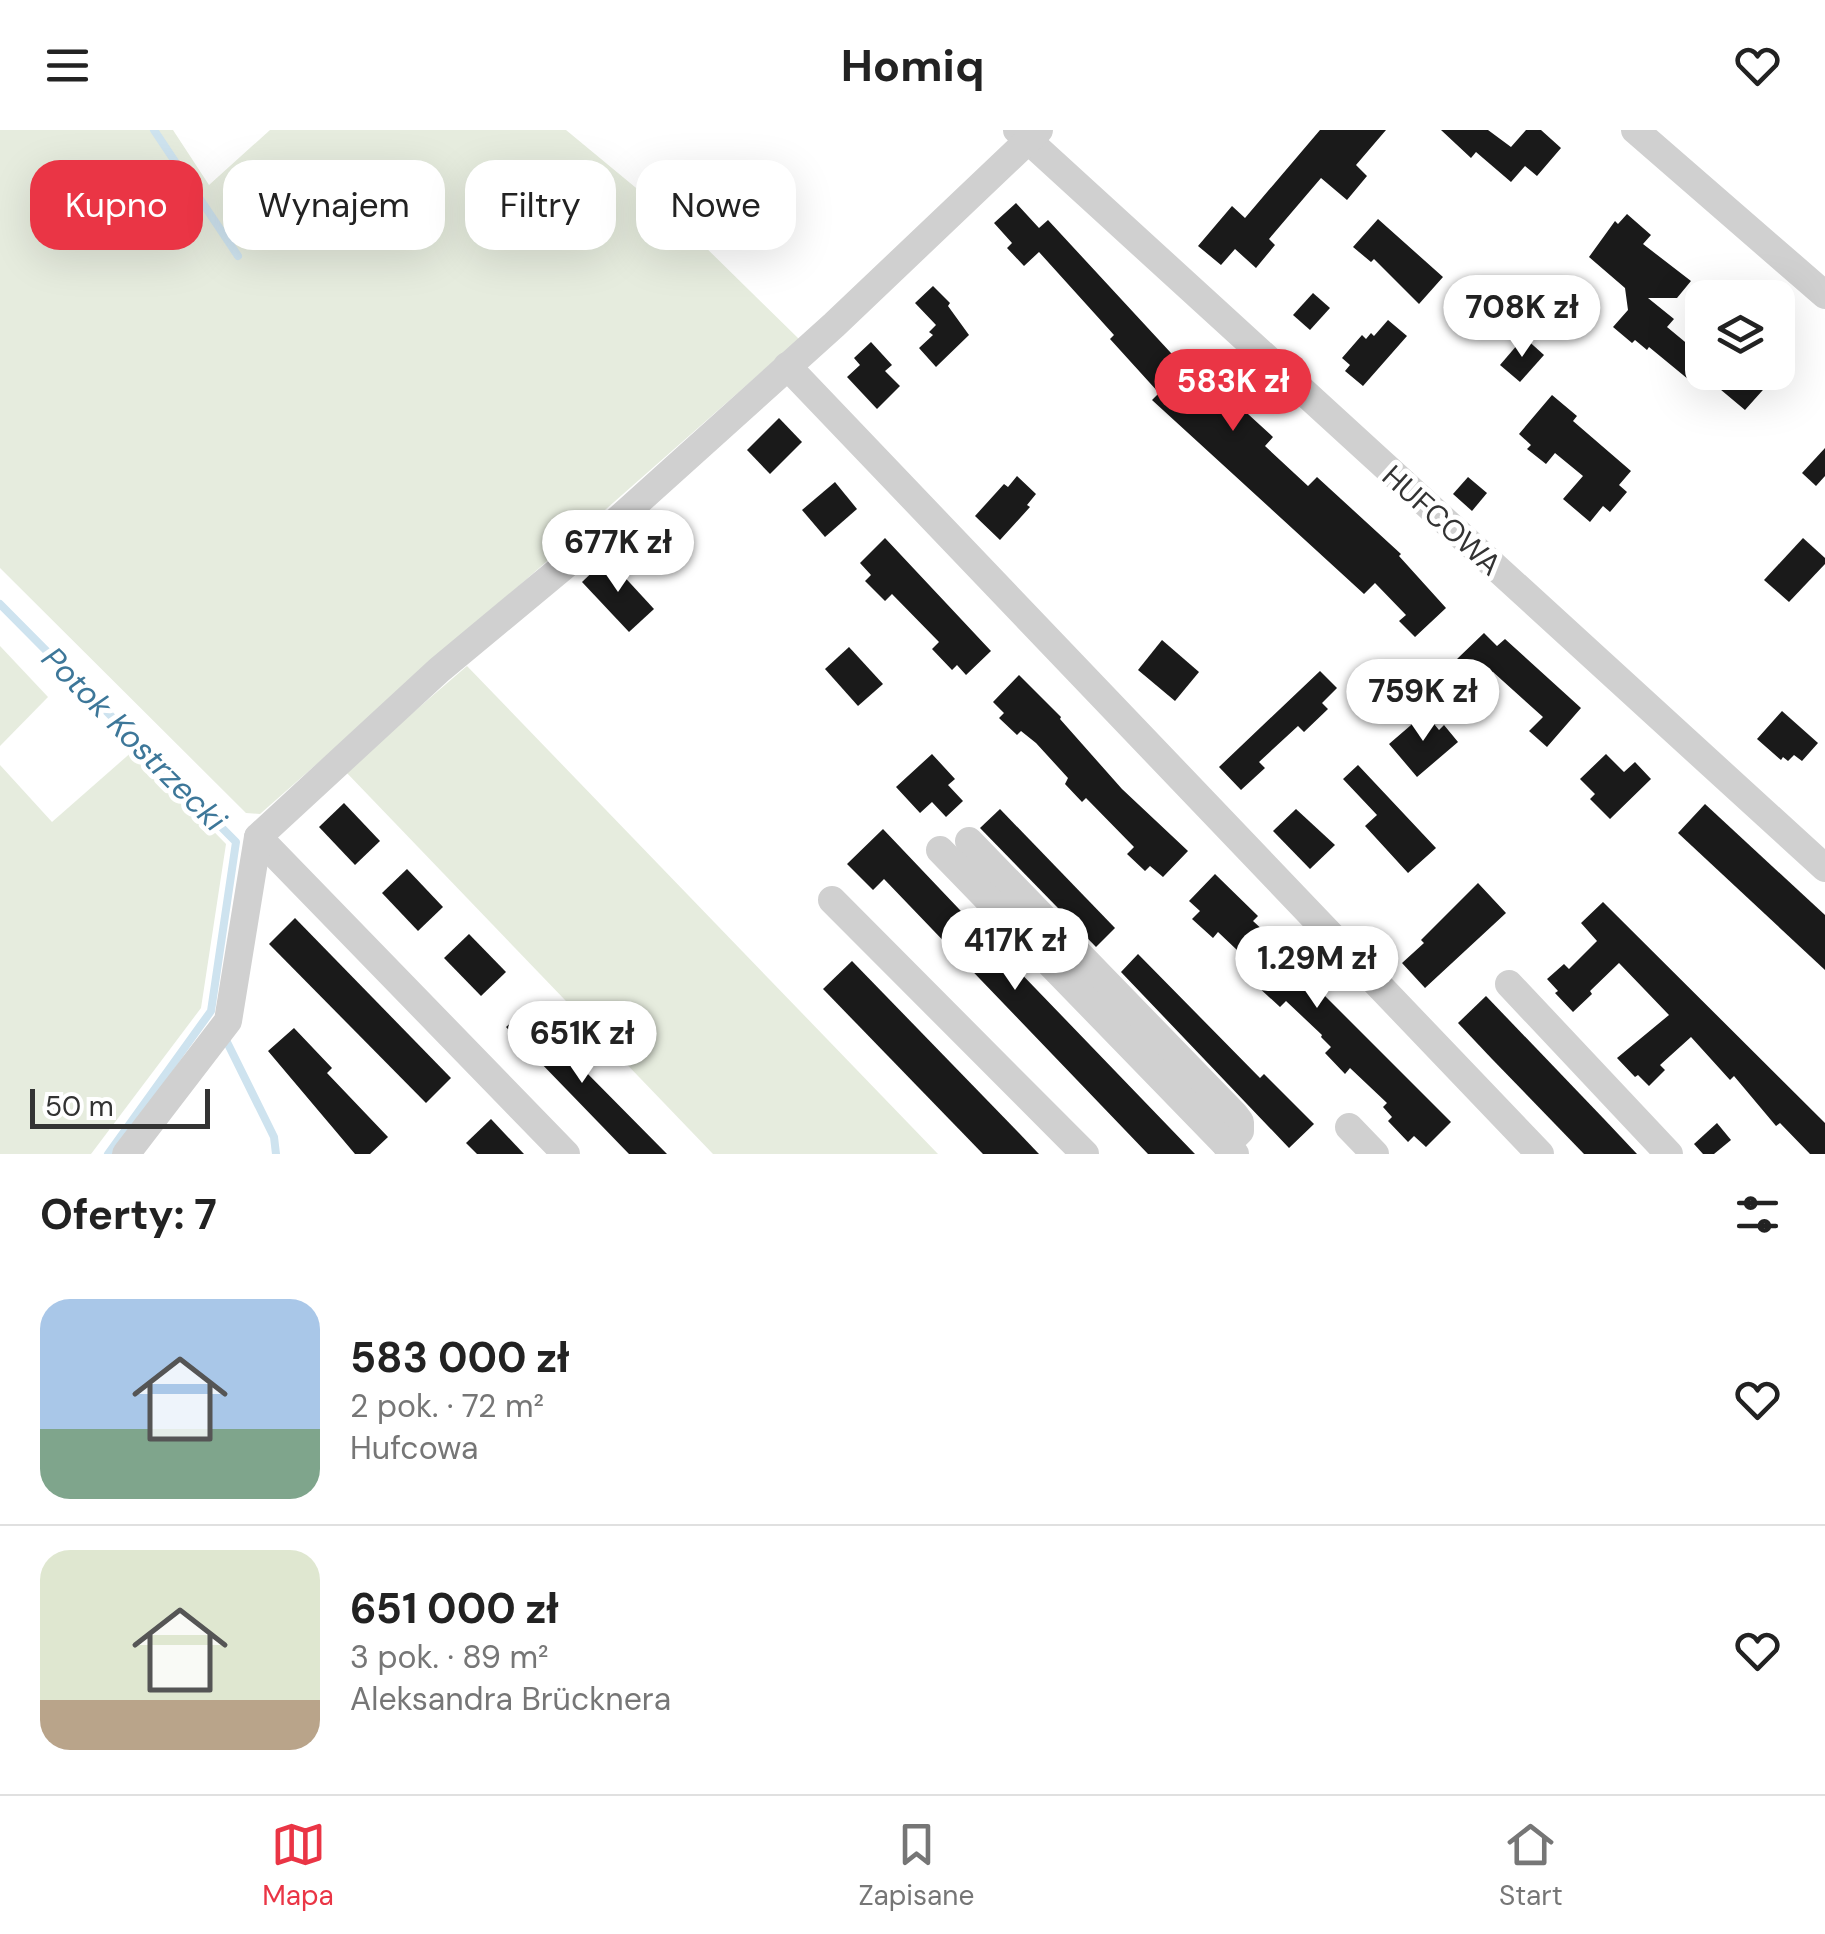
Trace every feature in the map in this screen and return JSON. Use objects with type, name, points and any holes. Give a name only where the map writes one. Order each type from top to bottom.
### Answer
[{"type":"street","points":[[1635,130],[1825,294]]},
{"type":"street","points":[[126,1154],[228,1021],[258,837],[439,670],[592,542],[787,366],[1028,133]]},
{"type":"street","name":"HUFCOWA","points":[[1028,133],[1825,868]]},
{"type":"street","points":[[787,366],[1540,1154]]},
{"type":"street","points":[[258,837],[566,1154]]},
{"type":"street","points":[[940,850],[1230,1150],[1240,1131],[1234,1114],[969,841]]},
{"type":"street","points":[[832,900],[1085,1154]]},
{"type":"street","points":[[1509,984],[1669,1154]]},
{"type":"street","points":[[1349,1126],[1375,1154]]},
{"type":"shaded area","points":[[0,130],[173,130],[193,160],[30,160],[30,250],[203,250],[203,176],[209,185],[223,172],[223,250],[445,250],[445,160],[237,160],[270,130],[566,130],[602,160],[465,160],[465,250],[616,250],[616,171],[636,188],[636,250],[708,250],[799,339],[260,814],[246,813],[0,568]]},
{"type":"shaded area","points":[[0,646],[48,697],[0,746]]},
{"type":"shaded area","points":[[467,666],[938,1154],[713,1154],[345,771]]},
{"type":"shaded area","points":[[134,750],[226,844],[201,1008],[91,1154],[0,1154],[0,765],[52,822]]},
{"type":"building","points":[[1320,130],[1386,130],[1356,165],[1367,176],[1347,200],[1321,178],[1269,239],[1275,245],[1256,268],[1235,249],[1221,265],[1198,246],[1232,206],[1245,218]]},
{"type":"building","points":[[1441,130],[1488,130],[1511,147],[1526,130],[1541,130],[1561,148],[1537,176],[1525,166],[1511,182],[1476,152],[1471,158]]},
{"type":"building","points":[[1016,203],[1039,228],[1048,220],[1183,366],[1189,360],[1273,437],[1265,446],[1308,486],[1317,477],[1401,554],[1446,608],[1415,637],[1399,621],[1406,615],[1375,583],[1364,594],[1152,400],[1159,393],[1110,339],[1114,335],[1039,252],[1024,266],[1007,248],[1012,243],[994,223]]},
{"type":"building","points":[[1627,214],[1651,235],[1643,244],[1690,280],[1685,280],[1685,288],[1677,298],[1648,298],[1674,319],[1667,327],[1685,342],[1685,377],[1649,347],[1647,350],[1635,340],[1632,343],[1613,327],[1628,310],[1625,288],[1589,257],[1615,221],[1618,224]]},
{"type":"building","points":[[1378,219],[1443,277],[1419,304],[1374,259],[1371,262],[1353,247]]},
{"type":"building","points":[[933,286],[950,303],[948,306],[969,335],[936,367],[919,348],[933,335],[929,332],[936,325],[915,303]]},
{"type":"building","points":[[1313,293],[1330,308],[1310,330],[1293,315]]},
{"type":"building","points":[[1388,320],[1407,336],[1363,386],[1345,371],[1350,365],[1342,358],[1362,335],[1366,339],[1371,333],[1374,336]]},
{"type":"building","points":[[1524,337],[1544,355],[1520,382],[1500,365]]},
{"type":"building","points":[[871,342],[892,365],[885,371],[900,386],[877,409],[847,377],[860,365],[854,358]]},
{"type":"building","points":[[1721,390],[1763,390],[1745,410]]},
{"type":"building","points":[[1552,395],[1577,416],[1573,421],[1631,471],[1619,485],[1627,492],[1610,512],[1603,506],[1590,522],[1563,499],[1583,476],[1555,453],[1546,464],[1527,449],[1531,445],[1519,434]]},
{"type":"building","points":[[779,418],[802,442],[770,474],[747,450]]},
{"type":"building","points":[[1825,448],[1825,476],[1816,486],[1802,473]]},
{"type":"building","points":[[1017,476],[1036,494],[1027,505],[1030,507],[1000,540],[975,516],[1004,484],[1008,487]]},
{"type":"building","points":[[1468,477],[1487,493],[1472,511],[1453,494]]},
{"type":"building","points":[[835,482],[857,509],[825,537],[802,510]]},
{"type":"building","points":[[885,538],[991,651],[966,675],[957,665],[952,670],[932,649],[939,642],[892,594],[885,601],[865,581],[871,575],[860,563]]},
{"type":"building","points":[[1803,538],[1825,558],[1825,564],[1789,602],[1764,580]]},
{"type":"building","points":[[607,558],[654,609],[629,632],[582,582]]},
{"type":"building","points":[[1484,633],[1497,646],[1505,639],[1581,708],[1547,747],[1529,731],[1543,717],[1493,672],[1478,686],[1463,670],[1466,667],[1457,659]]},
{"type":"building","points":[[1162,640],[1199,672],[1175,701],[1138,670]]},
{"type":"building","points":[[849,647],[883,684],[858,706],[825,669]]},
{"type":"building","points":[[1320,671],[1337,688],[1322,703],[1328,709],[1304,732],[1298,726],[1259,762],[1265,768],[1241,790],[1219,767]]},
{"type":"building","points":[[1019,675],[1061,717],[1122,789],[1188,851],[1163,877],[1150,866],[1145,871],[1127,854],[1134,847],[1086,798],[1082,802],[1065,784],[1068,778],[1036,743],[1021,731],[1017,735],[999,718],[1004,713],[993,702]]},
{"type":"building","points":[[1782,711],[1818,743],[1802,761],[1794,755],[1788,761],[1783,757],[1781,760],[1757,739]]},
{"type":"building","points":[[1425,713],[1439,730],[1444,725],[1458,742],[1417,777],[1389,744]]},
{"type":"building","points":[[932,754],[955,779],[948,785],[963,801],[946,817],[932,802],[920,813],[896,787]]},
{"type":"building","points":[[1606,754],[1624,772],[1635,762],[1651,779],[1610,819],[1590,799],[1595,794],[1580,779]]},
{"type":"building","points":[[1358,765],[1436,848],[1408,873],[1365,826],[1377,815],[1343,779]]},
{"type":"building","points":[[344,803],[380,841],[355,865],[319,827]]},
{"type":"building","points":[[1705,804],[1825,915],[1825,970],[1678,833]]},
{"type":"building","points":[[1000,809],[1115,928],[1096,947],[980,828]]},
{"type":"building","points":[[1296,809],[1335,845],[1310,869],[1273,831]]},
{"type":"building","points":[[883,829],[1195,1154],[1148,1154],[884,879],[873,890],[847,864]]},
{"type":"building","points":[[407,869],[443,907],[418,931],[382,893]]},
{"type":"building","points":[[1215,874],[1258,916],[1253,921],[1322,985],[1318,989],[1451,1122],[1426,1147],[1414,1136],[1408,1142],[1388,1121],[1392,1117],[1383,1107],[1387,1103],[1350,1068],[1345,1074],[1325,1053],[1331,1047],[1322,1035],[1286,1001],[1280,1007],[1257,986],[1264,979],[1256,968],[1218,932],[1213,938],[1192,919],[1200,911],[1189,901]]},
{"type":"building","points":[[1478,883],[1506,913],[1425,988],[1402,963]]},
{"type":"building","points":[[1603,902],[1825,1123],[1825,1154],[1810,1154],[1780,1123],[1776,1126],[1734,1076],[1730,1080],[1691,1037],[1660,1065],[1665,1070],[1649,1086],[1638,1075],[1635,1077],[1617,1058],[1669,1015],[1619,963],[1573,1012],[1555,993],[1558,991],[1547,979],[1564,964],[1569,969],[1597,941],[1581,923]]},
{"type":"building","points":[[295,918],[451,1078],[426,1103],[269,944]]},
{"type":"building","points":[[469,934],[506,972],[481,996],[444,958]]},
{"type":"building","points":[[1138,954],[1260,1078],[1264,1074],[1314,1124],[1289,1148],[1121,972]]},
{"type":"building","points":[[852,961],[1039,1154],[983,1154],[823,989]]},
{"type":"building","points":[[1486,996],[1637,1154],[1584,1154],[1492,1059],[1458,1023]]},
{"type":"building","points":[[527,1008],[667,1154],[629,1154],[506,1027]]},
{"type":"building","points":[[294,1028],[332,1068],[327,1073],[388,1137],[370,1154],[355,1154],[268,1051]]},
{"type":"building","points":[[491,1119],[524,1154],[477,1154],[466,1143]]},
{"type":"building","points":[[1717,1123],[1731,1140],[1714,1154],[1703,1154],[1694,1144]]},
{"type":"waterway","points":[[154,130],[238,256]]},
{"type":"waterway","name":"Potok Kostrzecki","points":[[0,604],[236,842],[211,1011],[108,1154]]},
{"type":"waterway","points":[[224,1036],[274,1137],[276,1154]]}]
